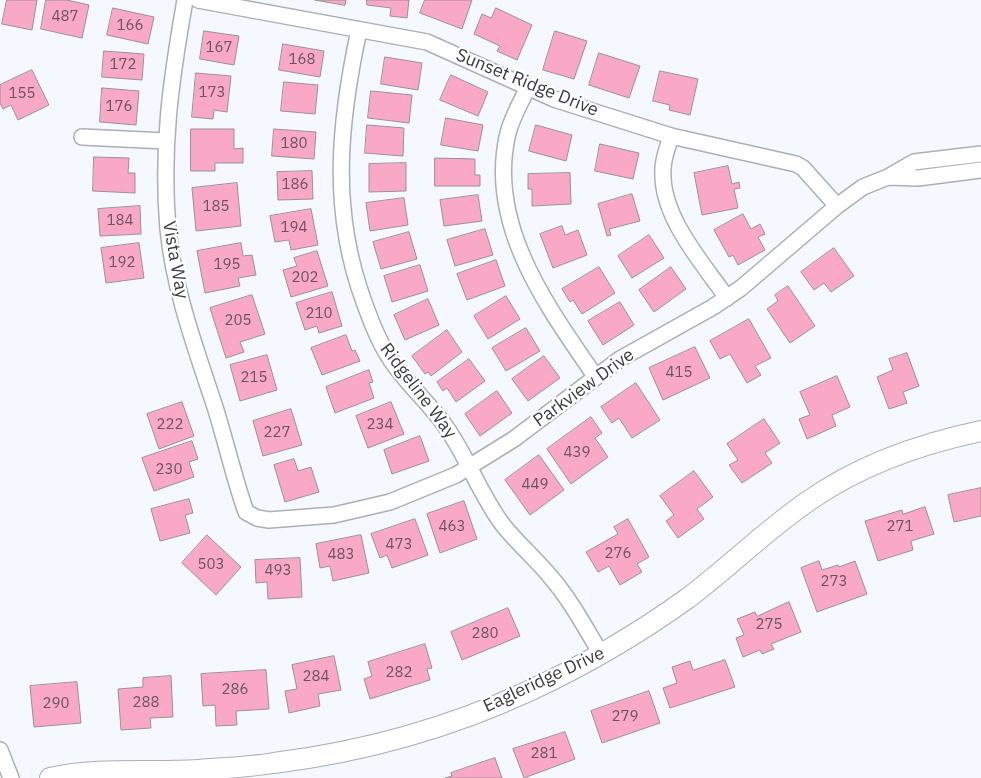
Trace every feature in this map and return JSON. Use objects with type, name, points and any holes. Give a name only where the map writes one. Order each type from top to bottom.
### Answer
[{"type":"main road","name":"Eagleridge Drive","points":[[50,778],[92,771],[193,770],[273,764],[369,746],[445,724],[489,708],[528,691],[601,654],[658,618],[689,597],[778,523],[826,489],[909,450],[931,442],[981,431]]},
{"type":"street","name":"Vista Way","points":[[185,0],[170,88],[166,141],[168,231],[186,317],[216,409],[231,467],[246,512]]},
{"type":"street","name":"Sunset Ridge Drive","points":[[198,0],[427,42],[554,99],[672,136],[796,164],[803,168],[837,206]]},
{"type":"street","name":"Ridgeline Way","points":[[359,30],[344,109],[340,161],[344,219],[358,288],[374,330],[388,356],[407,382],[438,415],[456,442],[502,523],[562,591],[601,654]]},
{"type":"street","points":[[528,88],[512,119],[508,133],[503,182],[506,202],[519,247],[540,292],[552,314],[596,376]]},
{"type":"street","points":[[672,136],[664,159],[662,175],[668,208],[678,228],[727,298]]},
{"type":"street","points":[[82,137],[166,141]]},
{"type":"street","name":"Parkview Drive","points":[[246,512],[257,518],[281,520],[352,512],[407,496],[470,468],[514,439],[620,359],[727,298],[754,278],[837,206],[863,187],[888,177],[914,162],[981,154]]},
{"type":"street","name":"Parkview Drive","points":[[888,177],[918,178],[981,170]]},
{"type":"street","points":[[0,750],[10,778]]},
{"type":"building","points":[[7,0],[37,0],[32,30],[2,24]]},
{"type":"building","points":[[46,0],[67,0],[89,5],[82,38],[41,29]]},
{"type":"building","points":[[315,0],[346,0],[345,5]]},
{"type":"building","points":[[367,0],[409,0],[407,18],[390,16],[391,8],[367,5]]},
{"type":"building","points":[[425,0],[472,0],[462,29],[420,13]]},
{"type":"building","points":[[113,8],[154,17],[148,44],[107,35]]},
{"type":"building","points":[[496,8],[532,25],[517,60],[497,51],[500,46],[474,34],[482,14],[491,18]]},
{"type":"building","points":[[204,31],[239,36],[234,65],[200,59]]},
{"type":"building","points":[[555,31],[587,41],[574,79],[543,70]]},
{"type":"building","points":[[283,44],[324,51],[320,77],[279,70]]},
{"type":"building","points":[[104,51],[144,54],[142,80],[102,77]]},
{"type":"building","points":[[599,53],[640,66],[629,98],[589,85]]},
{"type":"building","points":[[385,57],[422,63],[418,90],[381,84]]},
{"type":"building","points":[[32,70],[49,105],[18,120],[11,105],[3,109],[0,103],[0,85]]},
{"type":"building","points":[[660,71],[698,79],[690,115],[669,110],[670,105],[653,101]]},
{"type":"building","points":[[196,73],[231,76],[227,112],[214,110],[213,119],[192,117]]},
{"type":"building","points":[[451,75],[488,92],[478,116],[440,100]]},
{"type":"building","points":[[284,82],[318,85],[315,114],[281,111]]},
{"type":"building","points":[[102,88],[139,91],[136,125],[100,122]]},
{"type":"building","points":[[371,91],[412,95],[409,123],[368,118]]},
{"type":"building","points":[[446,118],[483,125],[478,151],[441,145]]},
{"type":"building","points":[[367,125],[404,128],[403,156],[365,153]]},
{"type":"building","points":[[536,125],[572,135],[566,161],[529,151]]},
{"type":"building","points":[[191,129],[234,129],[234,149],[243,148],[243,163],[215,163],[215,171],[191,171]]},
{"type":"building","points":[[274,129],[316,132],[314,159],[272,156]]},
{"type":"building","points":[[600,144],[639,153],[633,179],[595,171]]},
{"type":"building","points":[[94,157],[129,158],[128,173],[135,173],[135,193],[93,191]]},
{"type":"building","points":[[435,158],[475,159],[475,175],[480,175],[480,186],[435,186]]},
{"type":"building","points":[[406,163],[406,191],[369,192],[369,164]]},
{"type":"building","points":[[728,166],[732,184],[739,182],[740,188],[734,189],[738,208],[702,215],[694,173]]},
{"type":"building","points":[[312,171],[313,199],[278,200],[277,172]]},
{"type":"building","points":[[570,173],[571,204],[532,206],[532,189],[528,189],[528,174]]},
{"type":"building","points":[[237,183],[241,226],[196,231],[192,188]]},
{"type":"building","points":[[632,194],[640,221],[609,229],[611,235],[607,236],[598,204]]},
{"type":"building","points":[[478,195],[482,221],[444,226],[440,200]]},
{"type":"building","points":[[404,198],[408,225],[370,231],[366,203]]},
{"type":"building","points":[[140,206],[141,234],[100,236],[98,209]]},
{"type":"building","points":[[311,209],[318,245],[291,250],[289,240],[275,242],[270,216]]},
{"type":"building","points":[[743,214],[751,229],[760,224],[765,234],[758,237],[765,250],[738,265],[733,255],[729,257],[714,230]]},
{"type":"building","points":[[562,226],[565,235],[578,230],[587,255],[553,268],[540,234]]},
{"type":"building","points":[[485,229],[493,255],[455,266],[447,240]]},
{"type":"building","points":[[409,232],[417,259],[381,269],[373,242]]},
{"type":"building","points":[[649,235],[664,258],[632,278],[618,256]]},
{"type":"building","points":[[139,243],[144,278],[106,283],[101,248]]},
{"type":"building","points":[[241,243],[243,256],[252,255],[256,275],[238,278],[240,286],[205,293],[197,251]]},
{"type":"building","points":[[834,248],[854,276],[831,292],[824,283],[814,290],[801,272]]},
{"type":"building","points":[[317,251],[328,286],[291,297],[283,270],[297,266],[294,258]]},
{"type":"building","points":[[496,260],[505,286],[467,300],[457,274]]},
{"type":"building","points":[[420,265],[428,291],[392,302],[384,276]]},
{"type":"building","points":[[599,267],[615,293],[582,314],[573,300],[570,302],[562,289]]},
{"type":"building","points":[[671,267],[686,289],[654,312],[639,290]]},
{"type":"building","points":[[788,286],[815,326],[790,343],[767,309],[778,301],[775,295]]},
{"type":"building","points":[[332,292],[342,326],[319,333],[317,326],[305,330],[296,303]]},
{"type":"building","points":[[252,295],[265,334],[240,342],[244,352],[226,358],[210,308]]},
{"type":"building","points":[[506,296],[520,319],[488,339],[474,316]]},
{"type":"building","points":[[428,299],[439,325],[405,340],[394,315]]},
{"type":"building","points":[[620,302],[634,325],[603,345],[588,321]]},
{"type":"building","points":[[749,319],[771,358],[755,366],[761,375],[747,383],[730,354],[720,359],[710,341]]},
{"type":"building","points":[[526,328],[540,351],[506,371],[492,348]]},
{"type":"building","points":[[447,330],[462,352],[431,376],[428,372],[425,374],[412,356]]},
{"type":"building","points":[[346,335],[352,351],[355,350],[360,361],[322,375],[311,348]]},
{"type":"building","points":[[695,347],[710,378],[663,400],[649,368]]},
{"type":"building","points":[[907,353],[919,386],[903,392],[907,403],[889,409],[877,377],[893,370],[889,359]]},
{"type":"building","points":[[267,355],[277,390],[240,401],[230,365]]},
{"type":"building","points":[[544,356],[560,378],[528,401],[512,379]]},
{"type":"building","points":[[469,359],[485,381],[456,402],[447,388],[443,391],[437,382]]},
{"type":"building","points":[[369,370],[373,382],[369,383],[374,398],[335,413],[326,387]]},
{"type":"building","points":[[837,376],[850,407],[832,415],[836,426],[807,439],[799,419],[810,415],[800,392]]},
{"type":"building","points":[[636,383],[660,420],[632,438],[619,418],[612,423],[601,407]]},
{"type":"building","points":[[497,391],[512,413],[480,436],[465,414]]},
{"type":"building","points":[[182,402],[194,436],[159,449],[147,414]]},
{"type":"building","points":[[391,402],[404,434],[368,448],[356,416]]},
{"type":"building","points":[[291,409],[302,445],[263,456],[253,421]]},
{"type":"building","points":[[591,417],[602,433],[595,438],[608,457],[571,484],[547,449]]},
{"type":"building","points":[[764,419],[780,443],[765,453],[772,463],[742,483],[729,465],[738,460],[727,444]]},
{"type":"building","points":[[420,436],[429,461],[392,474],[384,450]]},
{"type":"building","points":[[192,441],[198,459],[189,462],[194,477],[154,491],[142,458]]},
{"type":"building","points":[[539,455],[564,490],[530,515],[505,480]]},
{"type":"building","points":[[294,459],[298,471],[311,467],[319,492],[285,502],[274,465]]},
{"type":"building","points":[[694,471],[713,497],[697,509],[704,519],[678,538],[666,521],[674,515],[660,496]]},
{"type":"building","points":[[981,488],[981,516],[954,522],[948,495]]},
{"type":"building","points":[[189,499],[193,513],[185,515],[190,533],[160,541],[151,509]]},
{"type":"building","points":[[464,501],[477,539],[440,553],[427,514]]},
{"type":"building","points":[[925,507],[934,534],[911,541],[913,550],[878,561],[865,521],[902,510],[903,514]]},
{"type":"building","points":[[415,519],[428,555],[392,568],[387,555],[380,558],[371,534]]},
{"type":"building","points":[[628,519],[649,557],[637,564],[642,572],[620,585],[609,566],[598,572],[586,552],[618,534],[614,527]]},
{"type":"building","points":[[207,535],[241,567],[216,595],[182,563]]},
{"type":"building","points":[[361,535],[369,573],[333,581],[330,566],[320,568],[316,544]]},
{"type":"building","points":[[300,558],[302,597],[268,599],[267,582],[256,583],[255,560]]},
{"type":"building","points":[[819,561],[822,570],[838,565],[839,567],[855,561],[867,594],[817,612],[801,568]]},
{"type":"building","points":[[789,602],[801,632],[771,644],[774,649],[762,654],[760,650],[743,657],[736,638],[744,635],[737,619],[755,612],[757,616]]},
{"type":"building","points":[[508,608],[520,636],[462,660],[451,632]]},
{"type":"building","points":[[425,644],[432,668],[427,669],[430,680],[370,699],[364,679],[372,676],[368,662]]},
{"type":"building","points":[[334,656],[341,690],[318,694],[320,706],[289,713],[285,691],[297,689],[292,665]]},
{"type":"building","points":[[725,660],[735,687],[670,708],[663,688],[677,683],[672,667],[690,661],[693,670]]},
{"type":"building","points":[[266,670],[269,709],[236,711],[237,725],[216,726],[215,705],[203,706],[201,674]]},
{"type":"building","points":[[171,676],[173,717],[150,718],[151,728],[121,730],[118,689],[143,687],[143,678]]},
{"type":"building","points":[[77,682],[81,723],[34,727],[30,686]]},
{"type":"building","points":[[649,691],[660,723],[602,743],[591,711]]},
{"type":"building","points":[[565,732],[575,759],[524,778],[513,749]]},
{"type":"building","points":[[495,758],[502,778],[445,778],[452,776],[451,773]]}]
